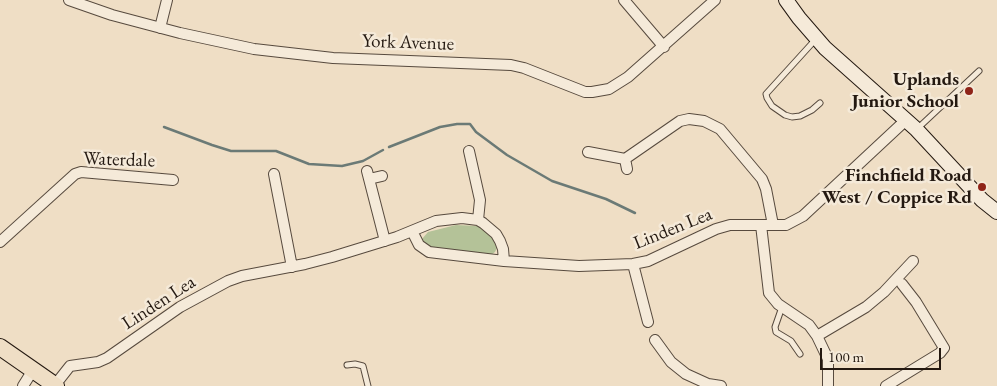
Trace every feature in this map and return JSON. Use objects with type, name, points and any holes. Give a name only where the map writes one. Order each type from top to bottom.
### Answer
[{"type":"highway","points":[[0,347],[56,386]]},
{"type":"main road","points":[[786,0],[817,38],[852,74],[911,125],[982,200],[997,212]]},
{"type":"main road","points":[[982,200],[997,223]]},
{"type":"street","name":"York Avenue","points":[[69,0],[112,15],[160,28],[245,47],[302,55],[511,65],[524,68],[585,92],[614,87],[664,47],[715,0]]},
{"type":"street","points":[[160,28],[167,0]]},
{"type":"street","points":[[624,0],[664,47]]},
{"type":"street","points":[[588,152],[626,164],[680,121],[689,119],[704,121],[720,129],[762,179],[766,189],[772,225]]},
{"type":"street","name":"Linden Lea","points":[[412,232],[419,245],[429,252],[504,261],[579,266],[633,264],[648,261],[722,227],[730,225],[786,225],[803,216],[911,125]]},
{"type":"street","points":[[469,151],[480,200],[478,220],[496,234],[503,249],[504,261]]},
{"type":"street","name":"Waterdale","points":[[0,242],[75,174],[81,172],[173,180]]},
{"type":"street","points":[[274,174],[292,267]]},
{"type":"street","points":[[382,176],[368,175],[385,241]]},
{"type":"street","name":"Linden Lea","points":[[56,386],[70,366],[98,362],[107,358],[180,307],[214,287],[242,276],[292,267],[385,241],[436,222],[462,218],[478,220]]},
{"type":"street","points":[[761,225],[769,292],[773,299],[782,307],[809,325],[817,336],[828,359],[828,386]]},
{"type":"street","points":[[817,336],[866,307],[884,292],[913,261]]},
{"type":"street","points":[[633,264],[648,322]]},
{"type":"street","points":[[886,386],[940,354],[944,348],[916,302],[902,284]]},
{"type":"street","points":[[655,340],[671,362],[686,374],[708,384],[721,386]]},
{"type":"street","points":[[23,386],[34,370]]},
{"type":"lane","points":[[817,38],[766,94],[772,106],[792,117],[800,116],[812,110],[820,103]]},
{"type":"lane","points":[[911,125],[979,71]]},
{"type":"lane","points":[[782,307],[775,327],[776,332],[791,341],[800,354]]},
{"type":"lane","points":[[347,365],[363,366],[368,386]]},
{"type":"green space","points":[[456,225],[479,226],[488,232],[495,241],[497,248],[495,252],[491,255],[440,249],[426,246],[422,239],[428,232]]},
{"type":"waterway","points":[[389,147],[440,127],[470,124],[476,132],[507,155],[552,181],[606,199],[635,213]]},
{"type":"waterway","points":[[164,127],[231,151],[276,151],[309,164],[342,166],[363,161],[383,150]]},
{"type":"place","name":"Uplands Junior School","points":[[969,91]]},
{"type":"place","name":"Finchfield Road West / Coppice Rd","points":[[982,187]]}]
